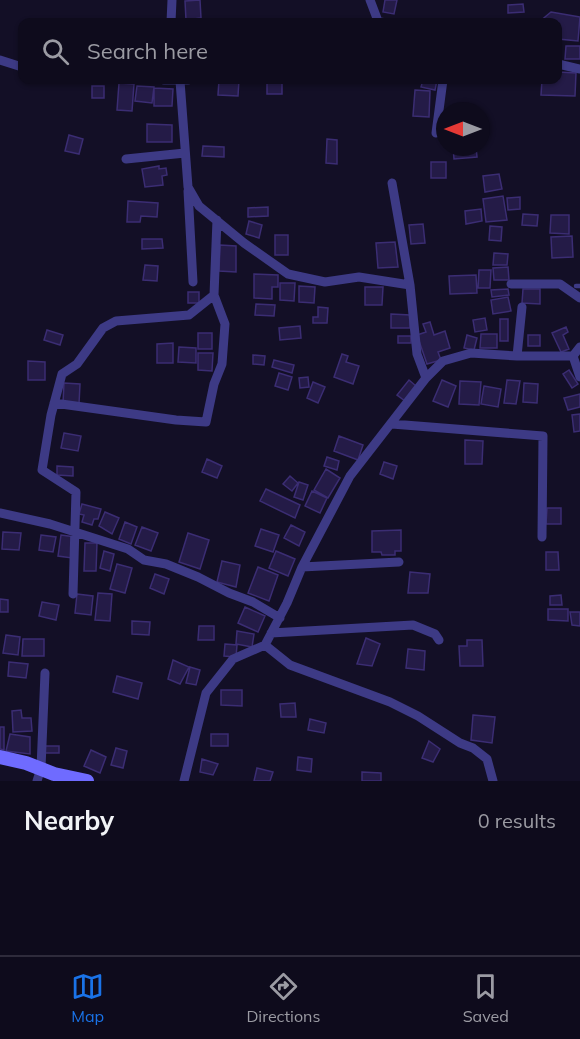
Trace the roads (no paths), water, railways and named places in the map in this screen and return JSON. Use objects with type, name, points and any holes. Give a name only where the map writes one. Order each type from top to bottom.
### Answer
[{"type":"street","points":[[171,18],[172,0]]},
{"type":"street","points":[[370,0],[377,18]]},
{"type":"street","points":[[0,60],[18,66]]},
{"type":"street","points":[[562,65],[580,69]]},
{"type":"street","points":[[182,84],[193,282]]},
{"type":"street","points":[[440,102],[442,84]]},
{"type":"street","points":[[126,159],[185,153]]},
{"type":"street","points":[[392,183],[410,285],[417,354],[426,378]]},
{"type":"street","points":[[188,188],[199,206],[288,274],[325,282],[358,277],[410,285]]},
{"type":"street","points":[[54,403],[206,422],[214,384],[222,363],[225,324],[214,295],[217,220]]},
{"type":"street","points":[[511,284],[560,284],[580,298]]},
{"type":"street","points":[[74,594],[76,492],[42,470],[54,403],[62,374],[77,363],[103,328],[116,321],[189,315],[214,295]]},
{"type":"street","points":[[517,356],[522,307]]},
{"type":"street","points":[[573,356],[580,347]]},
{"type":"street","points":[[184,781],[206,693],[233,659],[266,645],[302,567],[350,476],[426,378],[443,362],[471,353],[573,356]]},
{"type":"street","points":[[573,356],[580,377]]},
{"type":"street","points":[[392,424],[543,436],[542,537]]},
{"type":"street","points":[[0,513],[50,524],[128,549],[144,560],[166,564],[198,577],[253,602],[280,618]]},
{"type":"street","points":[[302,567],[399,562]]},
{"type":"street","points":[[271,633],[412,625],[435,634],[439,640]]},
{"type":"street","points":[[266,645],[290,665],[390,702],[418,716],[460,743],[473,748],[487,759],[492,781]]},
{"type":"street","points":[[39,775],[45,673]]},
{"type":"street","points":[[0,757],[39,775],[54,774],[87,781]]}]
